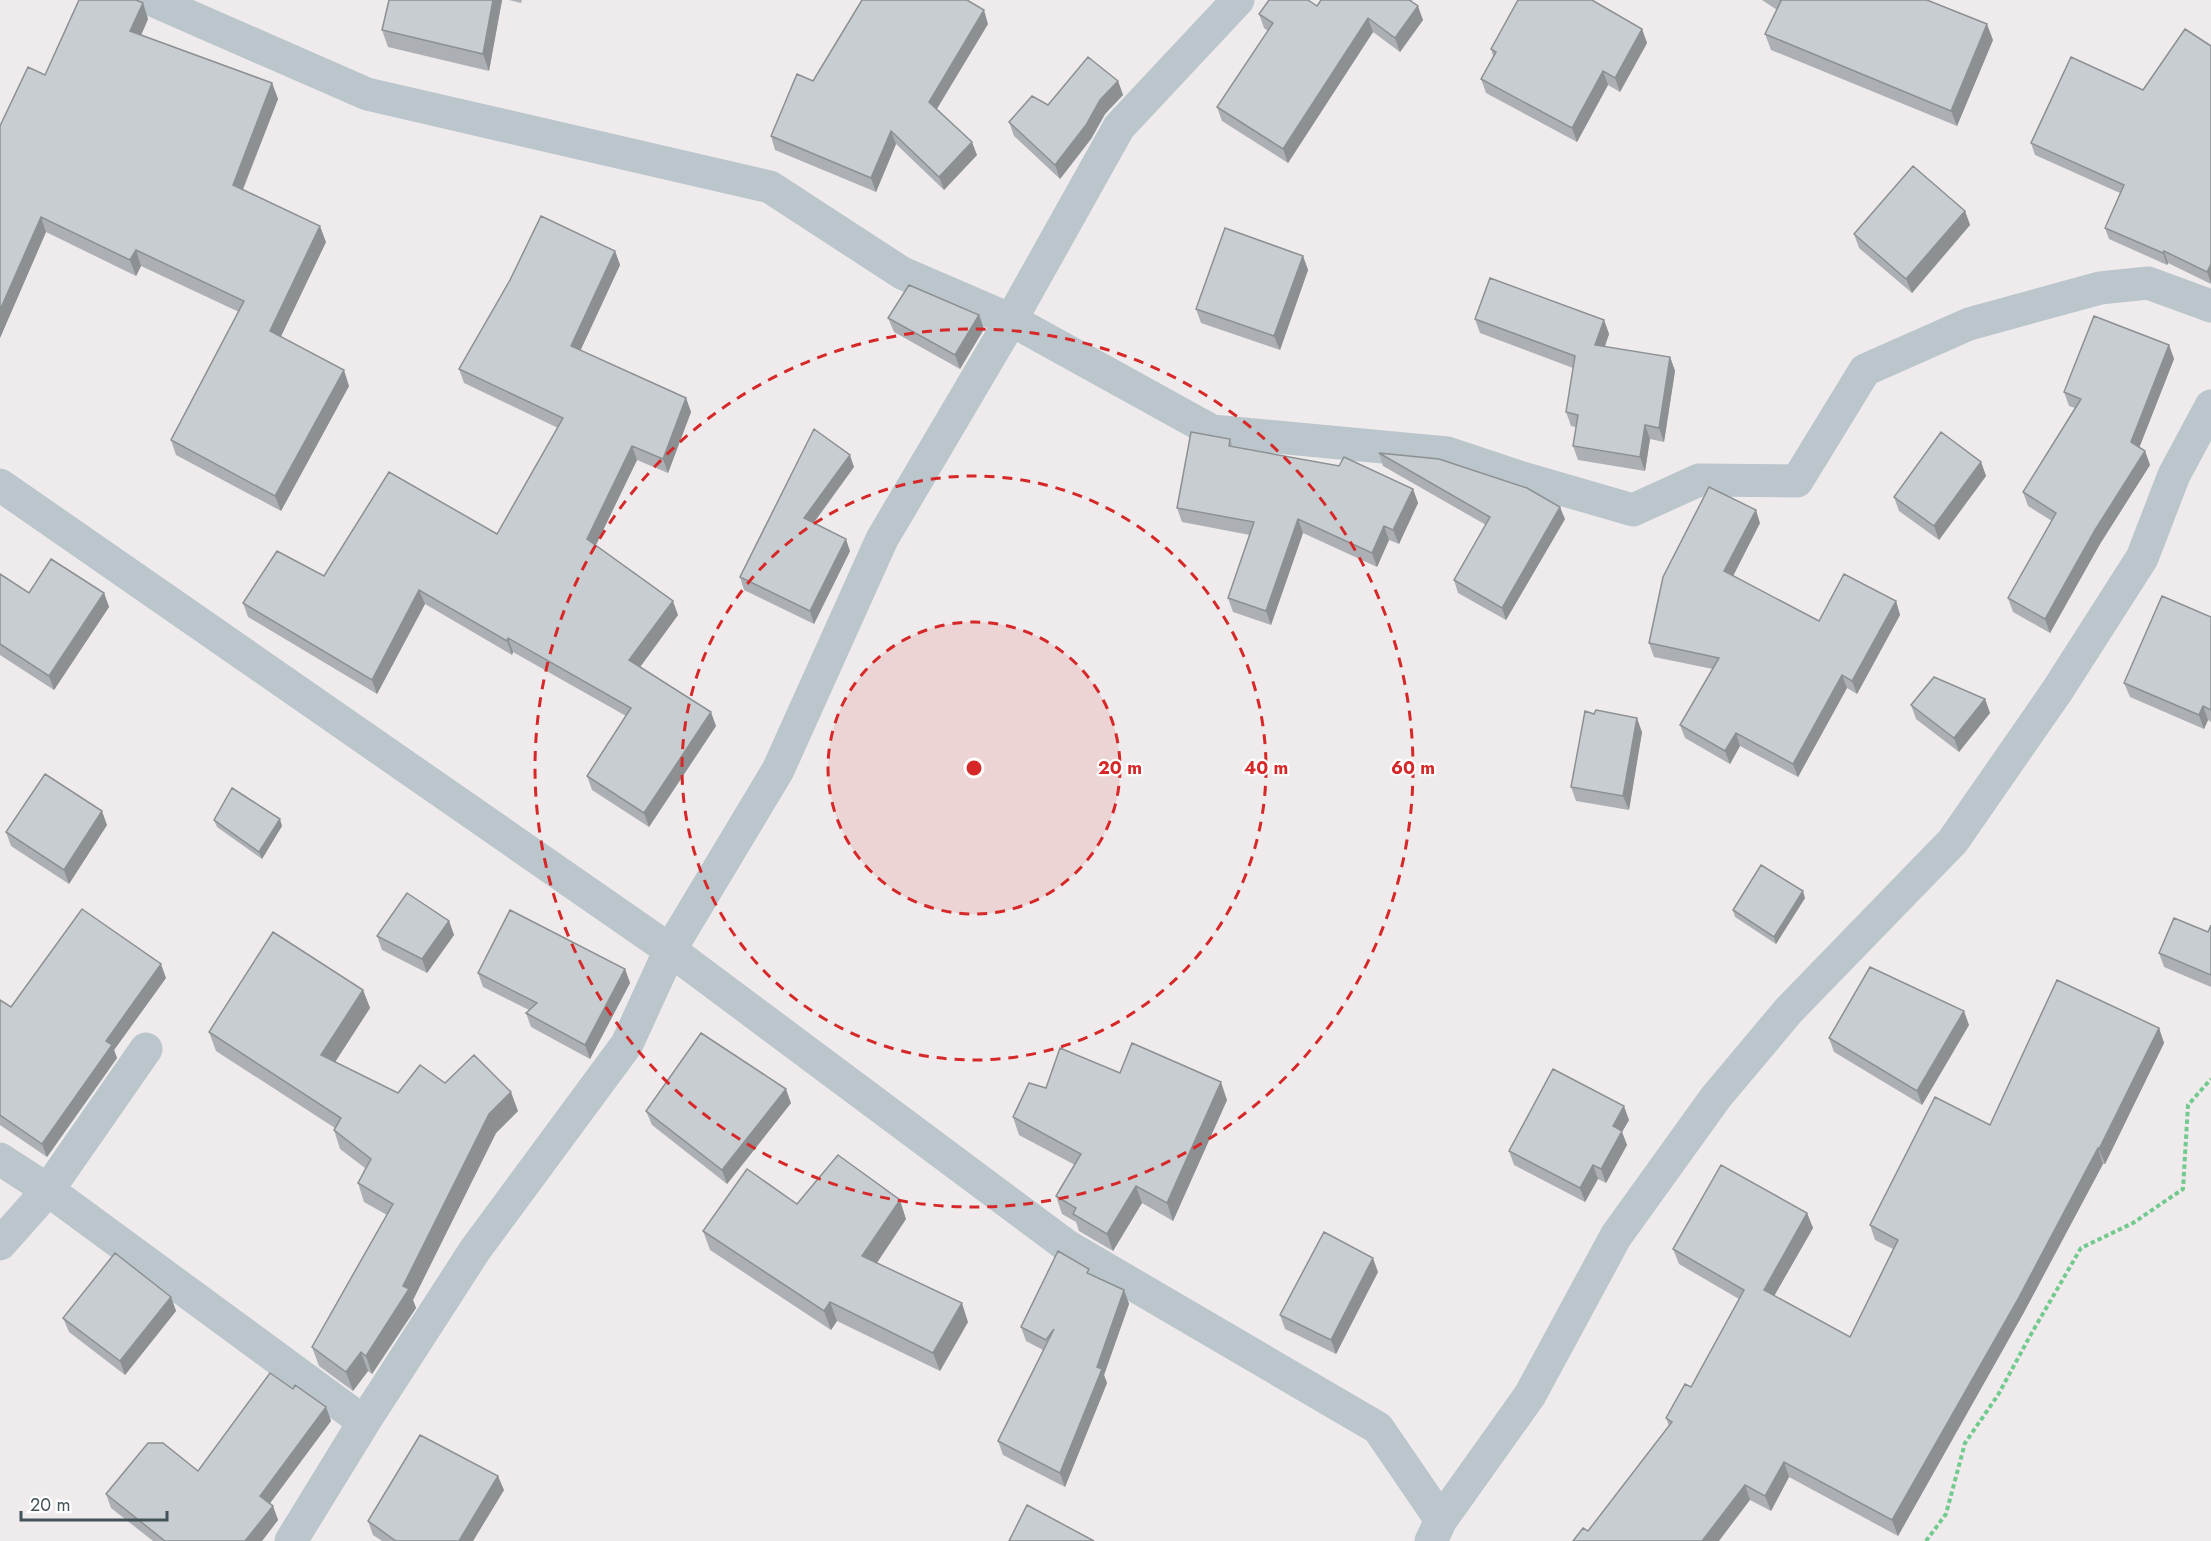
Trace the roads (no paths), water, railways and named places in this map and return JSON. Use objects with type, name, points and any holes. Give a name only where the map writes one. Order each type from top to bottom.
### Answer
[{"type":"street","points":[[152,0],[367,94],[770,187],[902,273],[1011,320],[1212,431],[1447,453],[1633,510],[1699,480],[1797,481],[1865,370],[1969,324],[2100,288],[2148,283],[2211,306]]},
{"type":"street","points":[[291,1541],[364,1422],[476,1250],[627,1044],[670,950],[778,770],[882,539],[1011,320],[1119,127],[1238,0]]},
{"type":"street","points":[[0,485],[670,950],[1067,1246],[1378,1428],[1436,1531],[1530,1395],[1616,1236],[1716,1096],[1789,1010],[1953,841],[2057,692],[2142,558],[2174,475],[2211,406]]},
{"type":"street","points":[[0,1244],[48,1190],[146,1049]]},
{"type":"street","points":[[0,1159],[48,1190],[364,1422]]}]
